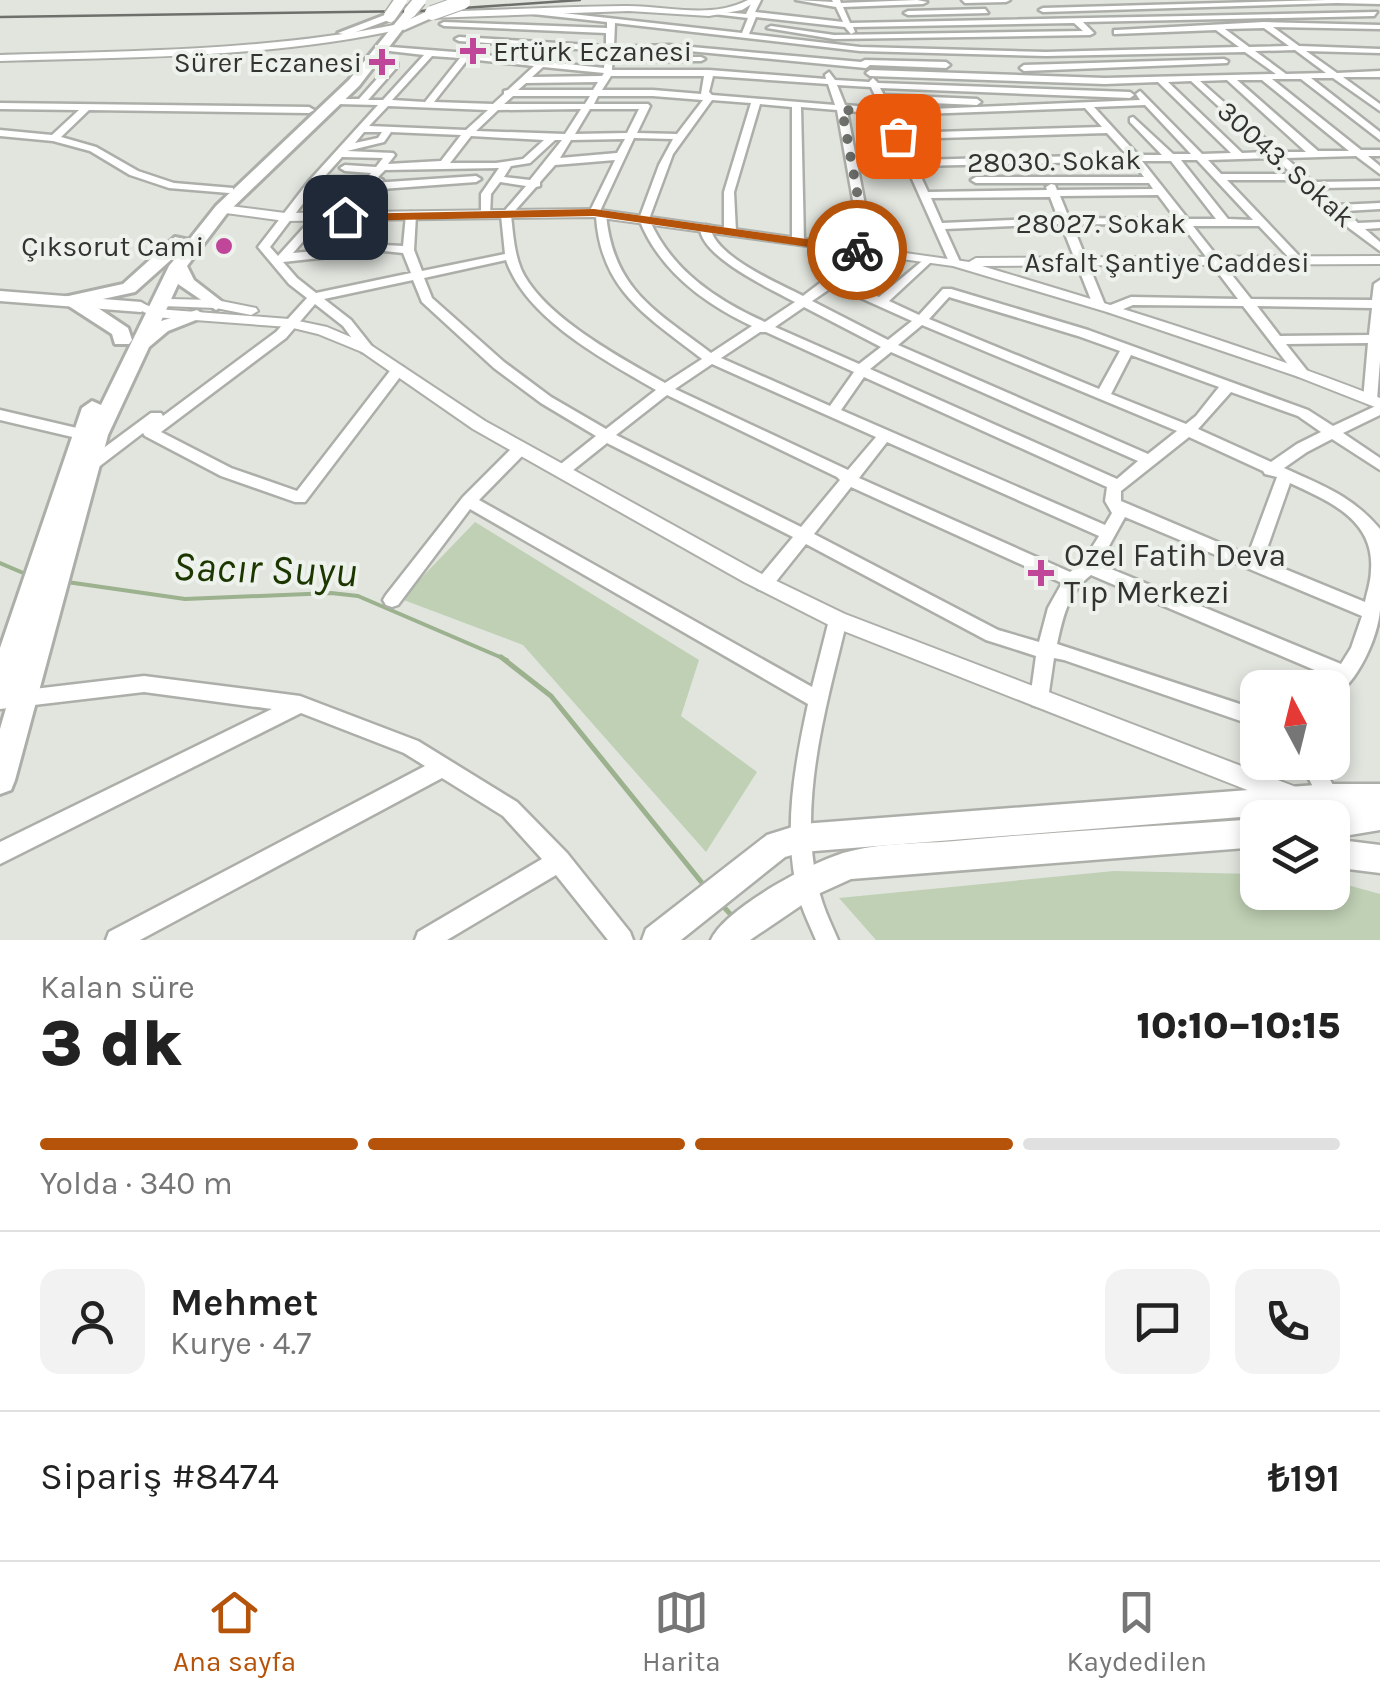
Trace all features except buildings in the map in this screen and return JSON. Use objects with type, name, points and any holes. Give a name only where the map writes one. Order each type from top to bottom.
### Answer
[{"type":"highway","points":[[383,34],[466,1]]},
{"type":"main road","points":[[0,780],[8,696],[51,559],[81,434],[175,259],[229,190],[410,4]]},
{"type":"main road","points":[[344,36],[365,44],[383,34]]},
{"type":"main road","points":[[344,36],[383,34]]},
{"type":"main road","points":[[70,301],[130,288],[175,259],[337,101],[383,34]]},
{"type":"main road","points":[[175,259],[188,285],[216,304]]},
{"type":"main road","points":[[2,298],[151,308]]},
{"type":"main road","points":[[70,301],[95,312],[121,332],[129,344]]},
{"type":"main road","points":[[51,559],[129,344],[197,316]]},
{"type":"main road","points":[[1350,802],[1380,797]]},
{"type":"main road","points":[[657,940],[777,844],[802,838],[1240,812]]},
{"type":"main road","points":[[1350,812],[1380,817]]},
{"type":"main road","points":[[726,940],[758,914],[808,884],[850,866],[1240,834]]},
{"type":"main road","points":[[1163,839],[1240,845]]},
{"type":"main road","points":[[1350,855],[1380,859]]},
{"type":"street","points":[[800,0],[1006,0]]},
{"type":"street","points":[[1038,0],[1061,34]]},
{"type":"street","points":[[771,28],[853,36],[1090,33],[1067,0]]},
{"type":"street","points":[[964,1],[996,52],[1012,107]]},
{"type":"street","points":[[1266,1],[1323,48]]},
{"type":"street","points":[[1330,1],[1373,14],[1380,26]]},
{"type":"street","points":[[837,2],[954,262]]},
{"type":"street","points":[[938,2],[953,22],[969,57]]},
{"type":"street","points":[[430,14],[651,10],[712,13],[754,5],[846,20],[924,23],[1005,21],[1046,10],[1098,4],[1120,7],[1180,2],[1380,2]]},
{"type":"street","points":[[1180,2],[1251,48],[1285,77]]},
{"type":"street","points":[[1235,2],[1380,108]]},
{"type":"street","points":[[1288,2],[1380,72]]},
{"type":"street","points":[[1312,2],[1380,49]]},
{"type":"street","points":[[1142,3],[1196,50]]},
{"type":"street","points":[[1098,4],[1133,51]]},
{"type":"street","points":[[745,35],[754,5]]},
{"type":"street","points":[[1120,7],[1146,35]]},
{"type":"street","points":[[640,24],[651,10]]},
{"type":"street","points":[[846,20],[972,11],[1052,20],[1373,14]]},
{"type":"street","points":[[996,11],[1026,54],[1030,68]]},
{"type":"street","points":[[536,12],[611,29]]},
{"type":"street","points":[[707,31],[712,13]]},
{"type":"street","points":[[1026,17],[1046,54]]},
{"type":"street","points":[[924,23],[939,51],[940,65]]},
{"type":"street","points":[[444,24],[665,32]]},
{"type":"street","points":[[459,38],[566,44],[640,24],[860,50],[939,51],[969,57],[996,52],[1380,49]]},
{"type":"street","points":[[1116,32],[1146,35],[1170,30],[1292,24],[1380,26]]},
{"type":"street","points":[[446,53],[470,26]]},
{"type":"street","points":[[611,29],[608,66],[569,138],[536,184],[506,215],[510,256],[519,276],[568,326],[626,368],[851,480],[1072,580]]},
{"type":"street","points":[[383,34],[431,52],[528,60],[540,65],[1143,99]]},
{"type":"street","points":[[0,56],[233,51],[344,36]]},
{"type":"street","points":[[566,44],[608,66],[668,46],[867,67],[1128,80],[1380,72]]},
{"type":"street","points":[[1210,49],[1244,77]]},
{"type":"street","points":[[907,50],[910,64]]},
{"type":"street","points":[[367,349],[348,323],[264,247],[285,216],[431,52]]},
{"type":"street","points":[[1102,52],[1299,262]]},
{"type":"street","points":[[427,105],[467,55]]},
{"type":"street","points":[[782,78],[783,57]]},
{"type":"street","points":[[524,80],[608,66],[705,59]]},
{"type":"street","points":[[867,67],[940,65],[999,72],[1224,61]]},
{"type":"street","points":[[823,62],[842,110],[868,252]]},
{"type":"street","points":[[361,102],[394,65]]},
{"type":"street","points":[[436,166],[452,158],[469,132],[540,65]]},
{"type":"street","points":[[709,97],[704,92],[710,73]]},
{"type":"street","points":[[1304,76],[1380,137]]},
{"type":"street","points":[[1264,77],[1380,171]]},
{"type":"street","points":[[1229,78],[1316,155]]},
{"type":"street","name":"30043. Sokak","points":[[1193,79],[1354,226],[1379,259]]},
{"type":"street","points":[[1161,80],[1238,155]]},
{"type":"street","points":[[507,94],[650,93],[888,112],[1090,107],[1143,99]]},
{"type":"street","points":[[650,93],[597,214],[617,276],[640,304],[709,358],[1108,533]]},
{"type":"street","points":[[709,97],[692,128],[680,138],[644,219],[653,240],[683,278],[762,327],[863,368],[1119,486]]},
{"type":"street","points":[[882,98],[1012,107]]},
{"type":"street","points":[[337,101],[493,107],[644,106]]},
{"type":"street","points":[[730,232],[728,193],[756,101]]},
{"type":"street","points":[[0,106],[309,110]]},
{"type":"street","points":[[54,138],[88,106]]},
{"type":"street","points":[[796,106],[798,241]]},
{"type":"street","points":[[1090,107],[1302,373]]},
{"type":"street","points":[[1133,120],[1172,158],[1224,223]]},
{"type":"street","points":[[365,129],[569,138],[631,134],[680,138]]},
{"type":"street","points":[[344,150],[382,140],[389,129]]},
{"type":"street","points":[[898,136],[1110,130]]},
{"type":"street","points":[[1045,132],[1070,160]]},
{"type":"street","points":[[0,134],[54,138],[93,149],[152,181],[229,190]]},
{"type":"street","points":[[345,168],[507,164],[526,161],[535,148],[547,144],[552,137]]},
{"type":"street","points":[[342,217],[390,155],[344,150]]},
{"type":"street","name":"28030. Sokak","points":[[909,163],[1380,153]]},
{"type":"street","points":[[550,162],[622,156]]},
{"type":"street","points":[[1039,161],[1082,262],[1106,307]]},
{"type":"street","points":[[485,215],[486,194],[507,164]]},
{"type":"street","points":[[1222,177],[1380,184]]},
{"type":"street","points":[[369,184],[401,178]]},
{"type":"street","points":[[332,180],[369,184],[476,178]]},
{"type":"street","points":[[498,179],[536,184]]},
{"type":"street","points":[[976,180],[1051,188],[1158,192]]},
{"type":"street","points":[[923,195],[1148,180]]},
{"type":"street","points":[[1334,208],[1380,206]]},
{"type":"street","points":[[222,209],[318,217],[597,214],[954,262],[1106,307],[1302,373],[1377,404]]},
{"type":"street","points":[[411,215],[408,250],[426,299],[498,365],[606,436],[992,635],[1064,652],[1240,712]]},
{"type":"street","points":[[280,261],[318,217]]},
{"type":"street","name":"28027. Sokak","points":[[937,226],[1065,221],[1264,223]]},
{"type":"street","points":[[1354,226],[1380,226]]},
{"type":"street","points":[[706,228],[704,234],[729,259],[889,346],[1151,461]]},
{"type":"street","points":[[280,261],[384,248],[408,250]]},
{"type":"street","points":[[562,471],[667,388],[833,282],[868,252]]},
{"type":"street","points":[[398,370],[300,498],[226,472],[150,433],[280,335],[315,297],[510,256]]},
{"type":"street","name":"Asfalt Şantiye Caddesi","points":[[954,262],[1379,259]]},
{"type":"street","points":[[880,302],[927,260]]},
{"type":"street","points":[[833,282],[1186,431],[1355,511],[1374,533],[1380,568],[1371,612],[1373,637],[1350,671]]},
{"type":"street","points":[[1377,404],[1380,284]]},
{"type":"street","points":[[834,410],[863,368],[921,320],[947,292],[1128,349],[1304,414],[1380,465]]},
{"type":"street","points":[[1106,307],[1131,301],[1379,304]]},
{"type":"street","points":[[151,308],[216,304],[271,315],[289,324]]},
{"type":"street","points":[[151,308],[322,330],[367,349],[521,448],[764,584],[838,620],[1303,800]]},
{"type":"street","points":[[1276,340],[1376,339]]},
{"type":"street","points":[[1103,395],[1128,349]]},
{"type":"street","points":[[87,468],[191,390],[225,375]]},
{"type":"street","points":[[1039,699],[1046,650],[1058,608],[1072,580],[1089,568],[1120,513],[1112,496],[1201,419],[1228,386]]},
{"type":"street","points":[[1253,564],[1278,472],[1377,404]]},
{"type":"street","points":[[0,415],[81,434]]},
{"type":"street","points":[[764,584],[886,434]]},
{"type":"street","points":[[392,600],[468,501],[521,448]]},
{"type":"street","points":[[468,501],[818,700]]},
{"type":"street","points":[[1116,507],[1371,612]]},
{"type":"street","points":[[1089,568],[1335,670]]},
{"type":"street","points":[[827,940],[818,924],[808,884],[802,838],[806,770],[838,620]]},
{"type":"street","points":[[8,696],[144,684],[300,704],[411,747],[510,808],[559,861],[622,940]]},
{"type":"street","points":[[0,853],[300,704]]},
{"type":"street","points":[[117,940],[444,767]]},
{"type":"street","points":[[426,940],[559,861]]},
{"type":"green space","points":[[475,522],[699,660],[681,716],[757,772],[706,852],[523,645],[401,599]]},
{"type":"green space","points":[[1114,871],[1240,874],[1240,910],[1350,910],[1350,886],[1380,894],[1380,940],[876,940],[839,898]]},
{"type":"waterway","name":"Sacır Suyu","points":[[0,563],[28,575]]},
{"type":"waterway","name":"Sacır Suyu","points":[[67,582],[185,599],[331,593],[358,596],[502,658]]},
{"type":"waterway","name":"Sacır Suyu","points":[[502,658],[507,660]]},
{"type":"waterway","name":"Sacır Suyu","points":[[502,658],[551,696],[707,889]]},
{"type":"waterway","name":"Sacır Suyu","points":[[720,903],[734,918]]},
{"type":"railway","points":[[0,17],[419,11],[580,0]]},
{"type":"way so far","points":[[857,250],[868,252],[842,110],[888,112],[898,136]]},
{"type":"place","name":"Ertürk Eczanesi","points":[[473,51]]},
{"type":"place","name":"Sürer Eczanesi","points":[[382,62]]},
{"type":"place","name":"Çıksorut Cami","points":[[224,246]]},
{"type":"place","name":"Ozel Fatih Deva Tıp Merkezi","points":[[1041,573]]},
{"type":"route","points":[[345,217],[594,213],[857,250]]}]
